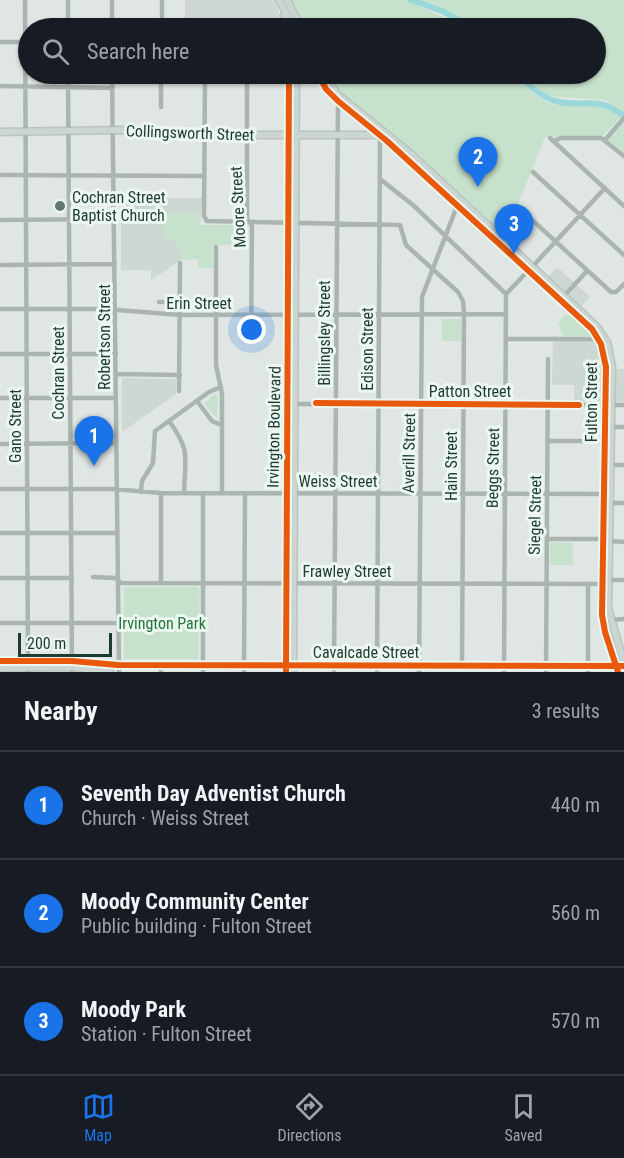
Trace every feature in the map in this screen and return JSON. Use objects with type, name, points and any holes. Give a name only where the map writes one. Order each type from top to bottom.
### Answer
[{"type":"main road","points":[[279,0],[285,18]]},
{"type":"main road","points":[[279,0],[289,18]]},
{"type":"main road","points":[[286,0],[296,18]]},
{"type":"main road","name":"Irvington Boulevard","points":[[290,669],[285,629],[286,493],[290,452],[292,315],[291,84]]},
{"type":"main road","name":"Irvington Boulevard","points":[[292,89],[293,84]]},
{"type":"main road","name":"Fulton Street","points":[[323,84],[338,101],[382,133],[457,206],[564,296],[600,330],[607,342],[612,361],[604,441],[607,540]]},
{"type":"main road","name":"Fulton Street","points":[[330,84],[337,94],[530,269],[592,329],[599,339],[606,361],[612,465],[604,627],[617,669]]},
{"type":"main road","name":"Collingsworth Street","points":[[0,132],[114,130],[247,135],[382,133]]},
{"type":"main road","name":"Irvington Boulevard","points":[[290,452],[294,493],[293,629],[290,669]]},
{"type":"main road","points":[[286,537],[294,537]]},
{"type":"main road","name":"Fulton Street","points":[[605,582],[609,620],[624,664]]},
{"type":"main road","points":[[285,629],[293,629]]},
{"type":"main road","name":"Cavalcade Street","points":[[0,661],[53,670],[72,667],[110,672]]},
{"type":"main road","name":"Cavalcade Street","points":[[0,668],[419,669],[462,666],[504,669],[617,669],[624,664]]},
{"type":"street","name":"Gano Street","points":[[25,0],[26,18]]},
{"type":"street","points":[[68,0],[68,18]]},
{"type":"street","points":[[112,0],[112,18]]},
{"type":"street","points":[[162,0],[162,18]]},
{"type":"street","points":[[0,42],[18,42]]},
{"type":"street","name":"Robertson Street","points":[[112,84],[118,669]]},
{"type":"street","points":[[161,107],[162,84]]},
{"type":"street","points":[[205,84],[204,216],[210,222],[379,224]]},
{"type":"street","name":"Moore Street","points":[[247,84],[247,219],[252,226],[251,339]]},
{"type":"street","points":[[0,86],[112,88]]},
{"type":"street","name":"Gano Street","points":[[26,86],[28,667]]},
{"type":"street","name":"Cochran Street","points":[[68,87],[72,667]]},
{"type":"street","name":"Billingsley Street","points":[[334,669],[338,101]]},
{"type":"street","points":[[605,140],[624,118]]},
{"type":"street","name":"Edison Street","points":[[377,669],[379,224],[382,133]]},
{"type":"street","points":[[624,156],[605,140],[561,138],[552,140],[624,206]]},
{"type":"street","points":[[533,172],[624,255]]},
{"type":"street","points":[[0,175],[204,176]]},
{"type":"street","points":[[380,179],[445,234],[506,294],[605,188]]},
{"type":"street","name":"Averill Street","points":[[419,669],[423,293],[457,206]]},
{"type":"street","points":[[519,208],[608,289],[615,293],[624,284]]},
{"type":"street","points":[[0,220],[115,219]]},
{"type":"street","name":"Hain Street","points":[[379,224],[401,226],[405,244],[458,292],[464,314],[462,666]]},
{"type":"street","points":[[216,247],[216,365],[220,387],[222,493]]},
{"type":"street","points":[[179,391],[180,263]]},
{"type":"street","points":[[0,264],[115,264]]},
{"type":"street","points":[[564,296],[587,271]]},
{"type":"street","name":"Beggs Street","points":[[504,669],[506,294]]},
{"type":"street","points":[[159,302],[180,302]]},
{"type":"street","name":"Erin Street","points":[[0,309],[116,310],[180,315],[506,314]]},
{"type":"street","points":[[506,339],[599,339]]},
{"type":"street","points":[[0,354],[116,354]]},
{"type":"street","name":"Siegel Street","points":[[546,669],[548,359]]},
{"type":"street","points":[[116,374],[180,375]]},
{"type":"street","points":[[141,492],[142,481],[153,463],[153,435],[196,401],[220,387]]},
{"type":"street","points":[[0,399],[116,398]]},
{"type":"street","points":[[196,401],[212,422],[221,425]]},
{"type":"street","name":"Patton Street","points":[[291,404],[624,405]]},
{"type":"street","points":[[169,421],[184,441],[186,449],[184,493]]},
{"type":"street","points":[[611,427],[624,427]]},
{"type":"street","points":[[548,441],[604,441]]},
{"type":"street","points":[[0,444],[116,444]]},
{"type":"street","points":[[612,465],[624,465]]},
{"type":"street","name":"Weiss Street","points":[[0,489],[71,488],[161,493],[605,494]]},
{"type":"street","points":[[161,493],[161,583]]},
{"type":"street","points":[[203,493],[203,669]]},
{"type":"street","points":[[244,669],[245,493]]},
{"type":"street","points":[[611,503],[624,503]]},
{"type":"street","points":[[0,533],[117,533]]},
{"type":"street","points":[[547,539],[624,542]]},
{"type":"street","name":"Frawley Street","points":[[93,577],[161,583],[588,584],[624,580]]},
{"type":"street","points":[[0,578],[72,578]]},
{"type":"street","points":[[588,584],[588,669]]},
{"type":"street","points":[[609,620],[624,620]]},
{"type":"street","points":[[0,623],[118,622]]},
{"type":"shaded area","points":[[185,0],[274,0],[281,18],[185,18]]},
{"type":"shaded area","points":[[121,198],[202,198],[200,225],[234,225],[234,245],[213,245],[213,268],[198,268],[198,259],[184,258],[151,280],[151,270],[121,270]]},
{"type":"shaded area","points":[[557,267],[590,297],[580,308],[547,278]]},
{"type":"shaded area","points":[[553,340],[598,341],[605,368],[624,369],[624,402],[574,401],[574,385],[552,385]]},
{"type":"shaded area","points":[[122,378],[176,379],[176,394],[122,432]]},
{"type":"green space","points":[[288,0],[405,0],[446,18],[298,18]]},
{"type":"green space","points":[[417,0],[624,0],[624,114],[606,100],[547,96],[532,84],[606,84],[606,18],[460,18]]},
{"type":"green space","points":[[332,84],[524,84],[545,101],[555,105],[601,107],[621,117],[602,137],[545,137],[504,239]]},
{"type":"green space","points":[[624,122],[624,152],[608,140]]},
{"type":"green space","points":[[163,214],[200,214],[200,225],[234,225],[234,245],[213,245],[213,268],[198,268],[198,259],[182,260],[176,238],[167,240],[163,230]]},
{"type":"green space","points":[[571,313],[592,333],[590,336],[563,336],[558,324],[566,314],[568,316]]},
{"type":"green space","points":[[442,319],[461,319],[461,341],[442,341]]},
{"type":"green space","points":[[214,394],[218,395],[217,418],[204,404]]},
{"type":"green space","points":[[550,542],[573,543],[573,565],[550,565]]},
{"type":"green space","name":"Irvington Park","points":[[124,587],[197,587],[200,590],[198,659],[124,659]]},
{"type":"waterway","points":[[411,0],[455,18]]},
{"type":"waterway","points":[[528,84],[555,101],[597,104],[614,109],[624,116]]},
{"type":"tram line","points":[[283,0],[292,18]]},
{"type":"tram line","points":[[327,84],[337,99],[412,160],[500,245],[593,328],[603,344],[608,367],[604,617],[621,672]]},
{"type":"cycle path","points":[[286,672],[289,84]]},
{"type":"cycle path","points":[[323,84],[338,101],[387,141],[592,329],[601,344],[606,367],[602,615],[618,672]]},
{"type":"cycle path","points":[[316,403],[579,405]]},
{"type":"cycle path","points":[[0,661],[72,661],[118,665],[624,666]]},
{"type":"place","name":"Moody Community Center","points":[[478,187]]},
{"type":"place","name":"Cochran Street Baptist Church","points":[[60,206]]},
{"type":"place","name":"Moody Park","points":[[514,254]]},
{"type":"place","name":"Seventh Day Adventist Church","points":[[94,466]]}]
